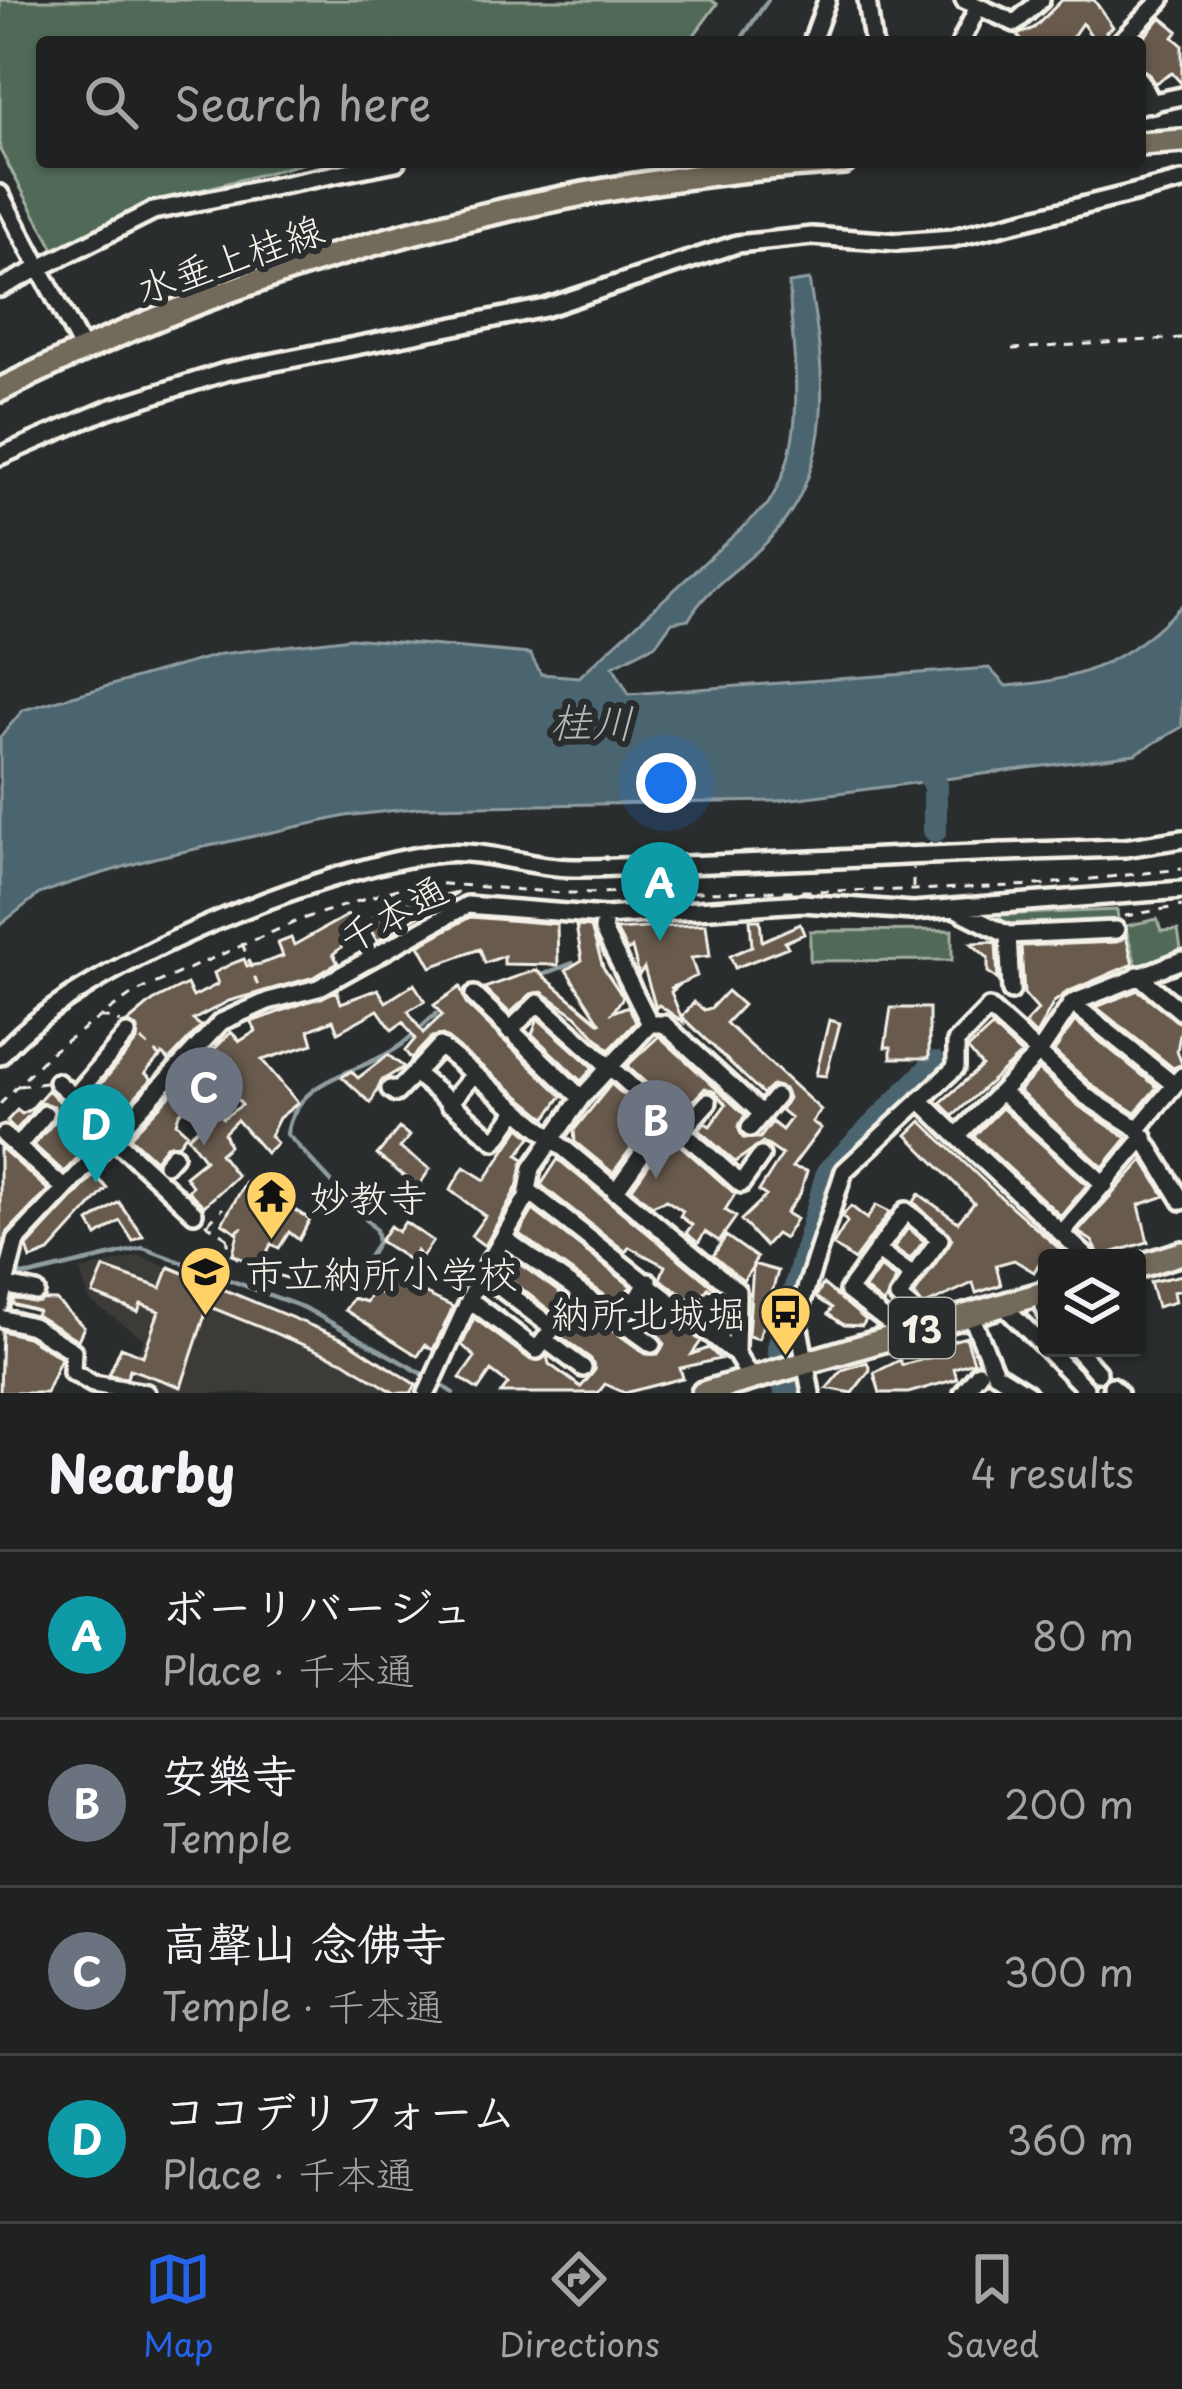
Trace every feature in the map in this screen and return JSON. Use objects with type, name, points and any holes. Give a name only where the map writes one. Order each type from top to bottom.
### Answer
[{"type":"main road","points":[[1146,144],[1182,141]]},
{"type":"main road","name":"水垂上桂線","points":[[0,390],[82,348],[244,286],[545,198],[743,168]]},
{"type":"main road","points":[[1146,1264],[1182,1253]]},
{"type":"main road","name":"13","points":[[703,1393],[918,1329],[1038,1302]]},
{"type":"street","points":[[814,36],[827,0]]},
{"type":"street","points":[[867,0],[872,36]]},
{"type":"street","points":[[1016,23],[1041,0]]},
{"type":"street","points":[[1126,36],[1161,0]]},
{"type":"street","points":[[963,36],[971,3],[1016,23]]},
{"type":"street","points":[[1016,23],[1017,36]]},
{"type":"street","points":[[1146,105],[1182,96]]},
{"type":"street","points":[[0,288],[153,212],[368,168]]},
{"type":"street","points":[[0,456],[109,409],[225,372],[357,341],[545,308],[737,244],[812,236],[897,242],[952,238],[1182,181]]},
{"type":"street","points":[[0,194],[82,348]]},
{"type":"street","points":[[0,232],[16,223]]},
{"type":"street","points":[[0,1056],[45,1011],[90,984],[201,930],[392,861],[446,852],[562,868],[1125,848],[1182,839]]},
{"type":"street","name":"千本通","points":[[0,1304],[7,1261],[16,1241],[221,1022],[264,1002],[336,980],[467,905],[605,916],[803,903],[956,909],[1182,890]]},
{"type":"street","points":[[956,909],[1008,935],[1117,930]]},
{"type":"street","points":[[605,916],[603,930],[650,1024]]},
{"type":"street","points":[[1008,935],[1012,992]]},
{"type":"street","points":[[957,1136],[1039,1054],[1072,1003],[1182,960]]},
{"type":"street","points":[[1138,975],[1182,1012]]},
{"type":"street","points":[[474,995],[580,1098]]},
{"type":"street","points":[[1062,1233],[1105,1185],[1177,1079],[1072,1003]]},
{"type":"street","points":[[509,1030],[538,1004],[741,1184],[761,1156]]},
{"type":"street","points":[[811,1393],[800,1364],[796,1318],[844,1171],[956,1067],[956,1042],[989,1008],[1087,1097],[1141,1133],[1182,1201]]},
{"type":"street","points":[[433,1384],[482,1274],[529,1191],[532,1168],[580,1098],[650,1024],[664,1024],[755,1120],[776,1097]]},
{"type":"street","points":[[75,1096],[127,1034]]},
{"type":"street","points":[[390,1089],[396,1093],[440,1046],[737,1291],[736,1354]]},
{"type":"street","points":[[415,1073],[495,1141],[517,1110]]},
{"type":"street","points":[[449,1104],[474,1074]]},
{"type":"street","points":[[57,1082],[114,1135],[164,1166],[200,1218]]},
{"type":"street","points":[[1002,1092],[1105,1185]]},
{"type":"street","points":[[920,1100],[1079,1249]]},
{"type":"street","points":[[680,1132],[708,1102]]},
{"type":"street","points":[[17,1147],[45,1114]]},
{"type":"street","points":[[4,1135],[64,1187]]},
{"type":"street","points":[[615,1192],[649,1144]]},
{"type":"street","points":[[529,1191],[650,1282],[758,1378]]},
{"type":"street","points":[[896,1336],[891,1324],[848,1291],[906,1211],[940,1239],[898,1297],[911,1308],[918,1329]]},
{"type":"street","points":[[0,1230],[16,1241]]},
{"type":"street","points":[[504,1238],[652,1344]]},
{"type":"street","points":[[877,1250],[913,1276]]},
{"type":"street","points":[[470,1300],[537,1350],[553,1328],[482,1274]]},
{"type":"street","points":[[620,1320],[650,1282]]},
{"type":"street","points":[[4,1284],[36,1292]]},
{"type":"street","points":[[1004,1306],[1091,1381]]},
{"type":"street","points":[[971,1315],[995,1373],[1027,1393]]},
{"type":"street","points":[[0,1318],[32,1326],[73,1352],[72,1372],[108,1390],[146,1393]]},
{"type":"street","points":[[545,1340],[583,1368]]},
{"type":"street","points":[[1070,1357],[1091,1381]]},
{"type":"street","points":[[1080,1357],[1091,1381]]},
{"type":"street","points":[[964,1393],[979,1373]]},
{"type":"path","points":[[1012,349],[1182,338]]},
{"type":"path","points":[[913,854],[913,890]]},
{"type":"path","points":[[1117,930],[1126,915],[1182,906]]},
{"type":"path","points":[[242,943],[264,1002]]},
{"type":"path","points":[[17,1087],[57,1082]]},
{"type":"path","points":[[200,1218],[223,1208]]},
{"type":"path","points":[[200,1218],[230,1239]]},
{"type":"path","points":[[243,1227],[230,1239],[230,1253],[256,1270],[291,1279]]},
{"type":"shaded area","name":"市立納所小学校","points":[[140,1256],[339,1334],[425,1387],[421,1393],[169,1393],[130,1384],[143,1338],[90,1301],[80,1271]]},
{"type":"green space","points":[[0,0],[711,0],[717,4],[693,36],[36,36],[36,168],[286,168],[141,205],[56,253],[0,150]]},
{"type":"green space","points":[[1117,910],[1118,919],[1001,924],[1000,915]]},
{"type":"green space","points":[[1157,919],[1161,931],[1178,930],[1182,955],[1137,968],[1125,926]]},
{"type":"green space","points":[[952,930],[952,960],[810,961],[810,931]]},
{"type":"water","name":"桂川","points":[[809,280],[819,349],[821,418],[806,483],[790,514],[767,542],[715,587],[689,619],[672,622],[656,644],[613,666],[629,694],[989,668],[1006,686],[1058,679],[1123,654],[1182,605],[1182,727],[1135,754],[777,801],[424,807],[346,816],[154,858],[70,883],[39,894],[0,925],[0,737],[23,710],[221,654],[351,638],[530,654],[541,674],[579,677],[768,504],[790,452],[794,425],[789,283]]},
{"type":"building","points":[[1062,0],[1094,0],[1113,27],[1107,36],[1092,36],[1082,23],[1073,36],[1017,35],[1034,28]]},
{"type":"building","points":[[1161,17],[1178,31],[1173,37],[1182,45],[1182,84],[1172,73],[1155,83],[1146,74],[1145,36]]},
{"type":"building","points":[[458,892],[377,941],[366,922],[411,894],[423,900]]},
{"type":"building","points":[[348,915],[360,932],[333,954],[338,963],[314,977],[229,1001],[193,1020],[201,1026],[169,1060],[162,1054],[145,1073],[152,1079],[116,1117],[91,1096],[137,1041],[138,1029],[128,1022],[153,1001],[187,984],[193,997],[218,984],[214,973],[231,964],[244,959],[247,966],[261,964],[283,956],[278,943],[291,938],[294,945]]},
{"type":"building","points":[[470,917],[557,924],[558,965],[504,964],[504,956],[485,963],[480,949],[431,967],[419,945]]},
{"type":"building","points":[[750,920],[760,920],[762,941],[800,924],[804,934],[785,942],[788,947],[735,968],[730,956],[752,946]]},
{"type":"building","points":[[706,924],[710,956],[691,958],[697,976],[670,988],[677,987],[671,992],[683,1022],[659,1005],[656,1008],[644,968],[639,975],[632,948],[627,951],[616,930]]},
{"type":"building","points":[[576,926],[591,927],[603,967],[623,997],[613,1012],[628,1006],[636,1022],[609,1050],[576,1016],[542,992],[531,994],[510,1013],[484,988],[536,970],[601,1024],[566,970],[582,960]]},
{"type":"building","points":[[1126,936],[1133,964],[1067,992],[1054,1002],[1036,1035],[1025,1024],[1038,1010],[1024,994],[1021,946],[1117,942]]},
{"type":"building","points":[[971,943],[996,943],[998,980],[988,972],[988,958]]},
{"type":"building","points":[[414,984],[425,1001],[408,1011],[423,1033],[442,1015],[434,1005],[460,987],[466,1004],[562,1096],[546,1118],[443,1035],[432,1037],[411,1059],[405,1051],[415,1039],[403,1022],[392,1030],[378,1010],[338,1032],[333,1020],[309,1030],[313,1044],[262,1060],[298,1103],[279,1118],[270,1136],[277,1143],[266,1153],[237,1120],[224,1133],[229,1146],[220,1154],[237,1176],[204,1206],[188,1191],[192,1186],[185,1176],[205,1160],[188,1137],[218,1111],[223,1118],[242,1105],[218,1078],[202,1086],[179,1114],[176,1123],[187,1133],[179,1144],[166,1146],[155,1160],[130,1137],[231,1032],[240,1041],[256,1031],[251,1022],[337,991],[341,1003],[378,989],[386,1002]]},
{"type":"building","points":[[1138,990],[1182,1024],[1177,1051],[1182,1064],[1173,1068],[1096,1007]]},
{"type":"building","points":[[727,991],[743,1005],[726,1023],[821,1110],[812,1122],[821,1128],[792,1167],[807,1171],[800,1194],[786,1213],[796,1219],[784,1239],[776,1234],[765,1246],[741,1220],[766,1196],[759,1191],[782,1155],[763,1142],[735,1162],[699,1130],[705,1123],[710,1126],[726,1104],[715,1092],[705,1088],[681,1114],[627,1066],[659,1036],[745,1115],[738,1127],[743,1138],[760,1138],[772,1122],[782,1130],[791,1118],[781,1110],[788,1098],[784,1089],[773,1085],[763,1094],[682,1017],[694,1002],[704,1010],[711,1008]]},
{"type":"building","points":[[891,1008],[929,1008],[929,1058],[891,1058],[891,1047],[885,1047]]},
{"type":"building","points":[[538,1019],[593,1068],[581,1081],[532,1034]]},
{"type":"building","points":[[829,1020],[840,1023],[826,1076],[816,1075]]},
{"type":"building","points":[[1075,1021],[1157,1087],[1135,1113],[1094,1087],[1054,1051]]},
{"type":"building","points":[[992,1027],[1021,1054],[953,1116],[940,1103],[982,1066],[968,1049]]},
{"type":"building","points":[[388,1055],[404,1067],[381,1081],[371,1103],[342,1077],[351,1071],[358,1078]]},
{"type":"building","points":[[1039,1070],[1079,1106],[1127,1138],[1103,1167],[1019,1091]]},
{"type":"building","points":[[611,1084],[735,1194],[725,1210],[736,1217],[719,1241],[705,1232],[698,1243],[686,1233],[692,1225],[680,1216],[683,1211],[666,1200],[652,1206],[632,1189],[659,1150],[655,1134],[640,1136],[613,1173],[575,1142],[574,1130]]},
{"type":"building","points":[[48,1090],[96,1138],[64,1172],[34,1145],[55,1121],[54,1106],[40,1103],[16,1130],[7,1121],[17,1110],[22,1114],[31,1109]]},
{"type":"building","points":[[1002,1108],[1087,1185],[1061,1216],[974,1136]]},
{"type":"building","points":[[921,1121],[1060,1249],[1038,1249],[1034,1272],[1014,1260],[996,1265],[1001,1285],[976,1293],[973,1283],[923,1306],[914,1295],[952,1239],[914,1202],[919,1194],[958,1222],[974,1203],[907,1135]]},
{"type":"building","points":[[520,1127],[531,1137],[518,1155],[524,1159],[517,1187],[485,1246],[471,1236],[485,1216],[450,1190],[464,1167],[485,1180]]},
{"type":"building","points":[[399,1128],[410,1136],[400,1148],[430,1169],[418,1187],[377,1155]]},
{"type":"building","points":[[0,1147],[48,1190],[7,1233],[0,1254]]},
{"type":"building","points":[[558,1159],[725,1300],[708,1288],[696,1304],[660,1279],[665,1266],[629,1247],[626,1252],[541,1185]]},
{"type":"building","points":[[1143,1160],[1165,1196],[1139,1205],[1148,1242],[1124,1249],[1096,1249],[1078,1232]]},
{"type":"building","points":[[94,1175],[107,1188],[49,1252],[31,1259],[27,1247]]},
{"type":"building","points":[[246,1182],[310,1219],[299,1240],[289,1232],[279,1248],[271,1244],[259,1269],[233,1254],[238,1233],[222,1223]]},
{"type":"building","points":[[119,1202],[143,1236],[133,1241],[120,1221],[97,1236],[89,1222]]},
{"type":"building","points":[[876,1205],[890,1212],[854,1260],[833,1245],[847,1222],[842,1216],[851,1206],[867,1219]]},
{"type":"building","points":[[533,1210],[631,1286],[617,1304],[519,1234]]},
{"type":"building","points":[[405,1222],[433,1241],[422,1257],[416,1251],[411,1261],[380,1241],[390,1226],[398,1232]]},
{"type":"building","points":[[908,1228],[924,1241],[910,1259],[894,1248]]},
{"type":"building","points":[[726,1236],[757,1258],[753,1264],[778,1271],[759,1339],[748,1336],[753,1266],[743,1281],[713,1256]]},
{"type":"building","points":[[507,1255],[646,1354],[658,1354],[664,1344],[637,1318],[649,1301],[701,1341],[692,1354],[709,1348],[720,1359],[680,1368],[683,1378],[625,1393],[605,1384],[598,1393],[501,1393],[508,1384],[491,1371],[478,1390],[460,1378],[475,1357],[462,1345],[474,1318],[531,1360],[547,1356],[549,1364],[581,1387],[595,1370],[591,1359],[561,1337],[561,1319],[498,1271]]},
{"type":"building","points":[[169,1267],[346,1340],[416,1385],[411,1393],[395,1393],[343,1361],[208,1306],[181,1387],[130,1369],[127,1378],[109,1375],[121,1347],[143,1356],[159,1311],[141,1304],[138,1312],[93,1294],[104,1268],[161,1288]]},
{"type":"building","points":[[880,1267],[896,1279],[884,1304],[865,1289]]},
{"type":"building","points":[[402,1272],[422,1284],[418,1290],[453,1307],[433,1350],[425,1345],[418,1356],[345,1310],[353,1298],[366,1302],[374,1289],[386,1297]]},
{"type":"building","points":[[1182,1275],[1182,1290],[1173,1292],[1175,1302],[1157,1307],[1150,1282]]},
{"type":"building","points":[[823,1284],[866,1320],[862,1326],[844,1325],[828,1314],[832,1308],[816,1297]]},
{"type":"building","points":[[14,1299],[56,1300],[84,1327],[78,1340],[36,1315],[38,1311],[12,1304]]},
{"type":"building","points":[[2,1331],[27,1337],[61,1358],[46,1393],[0,1393]]},
{"type":"building","points":[[966,1337],[974,1362],[954,1368],[957,1379],[908,1393],[880,1393],[874,1373],[900,1360],[902,1365],[947,1353],[944,1343]]},
{"type":"building","points":[[867,1362],[870,1370],[852,1393],[827,1388],[842,1370]]},
{"type":"waterway","points":[[743,36],[768,0]]},
{"type":"waterway","points":[[918,760],[935,783],[935,830]]},
{"type":"waterway","points":[[539,976],[573,963]]},
{"type":"waterway","points":[[350,1290],[378,1242],[376,1230],[287,1134],[292,1116],[313,1090],[392,1051],[436,1014]]},
{"type":"waterway","points":[[786,1393],[779,1348],[828,1172],[935,1063]]},
{"type":"waterway","points":[[0,1273],[29,1275],[143,1248],[305,1308],[428,1377]]},
{"type":"waterway","points":[[438,1383],[453,1393]]},
{"type":"place","name":"ボーリバージュ","points":[[660,941]]},
{"type":"place","name":"高聲山 念佛寺","points":[[204,1146]]},
{"type":"place","name":"安樂寺","points":[[656,1179]]},
{"type":"place","name":"ココデリフォーム","points":[[96,1183]]},
{"type":"place","name":"妙教寺","points":[[271,1241]]},
{"type":"place","name":"市立納所小学校","points":[[206,1317]]},
{"type":"place","name":"納所北城堀","points":[[785,1357]]}]
